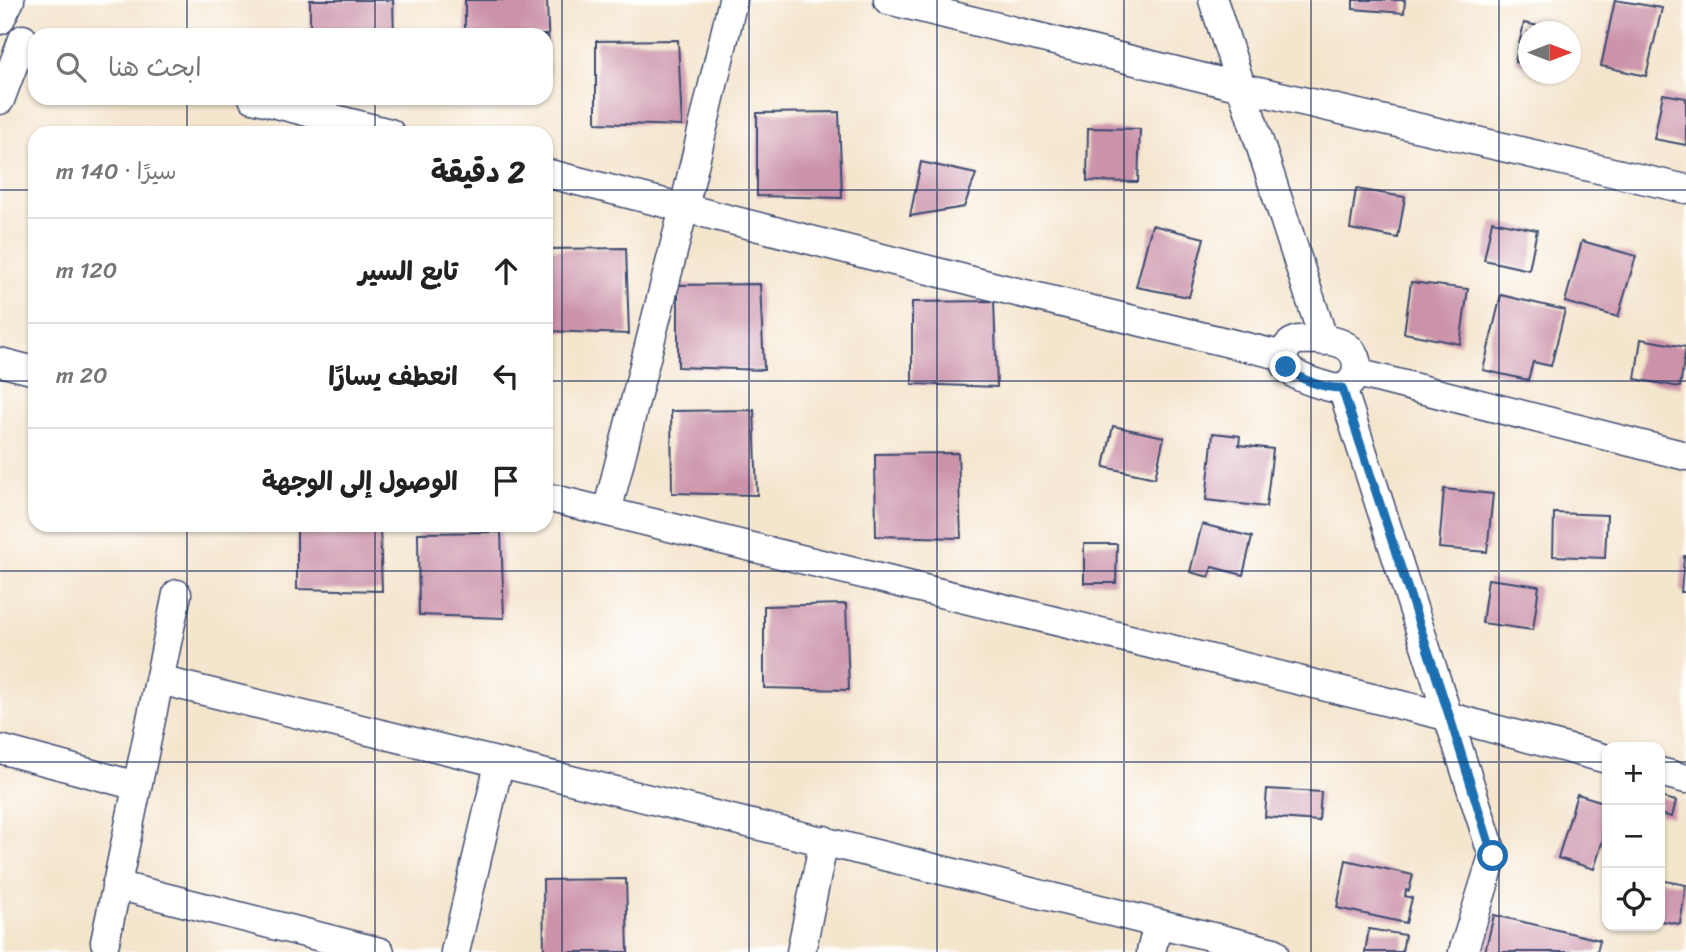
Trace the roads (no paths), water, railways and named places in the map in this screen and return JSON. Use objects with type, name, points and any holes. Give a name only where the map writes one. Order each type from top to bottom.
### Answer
[{"type":"street","points":[[0,20],[10,0]]},
{"type":"street","points":[[607,512],[684,208],[733,0]]},
{"type":"street","points":[[888,0],[1241,87],[1686,189]]},
{"type":"street","points":[[1213,0],[1324,341]]},
{"type":"street","points":[[0,100],[19,38]]},
{"type":"street","points":[[280,105],[363,126]]},
{"type":"street","points":[[553,175],[1004,289],[1284,356]]},
{"type":"street","points":[[1463,952],[1493,856],[1350,380],[1357,358],[1344,345],[1324,341],[1293,342],[1285,350],[1284,362],[1290,372],[1326,386],[1350,380],[1686,456]]},
{"type":"street","points":[[0,362],[28,369]]},
{"type":"street","points":[[553,499],[1450,718],[1602,758]]},
{"type":"street","points":[[104,942],[177,594]]},
{"type":"street","points":[[159,680],[499,764],[824,840],[1274,952]]},
{"type":"street","points":[[0,749],[137,786]]},
{"type":"street","points":[[455,952],[499,764]]},
{"type":"street","points":[[1665,773],[1686,779]]},
{"type":"street","points":[[802,952],[824,840]]},
{"type":"street","points":[[116,885],[380,952]]},
{"type":"street","points":[[1151,952],[1158,923]]}]
